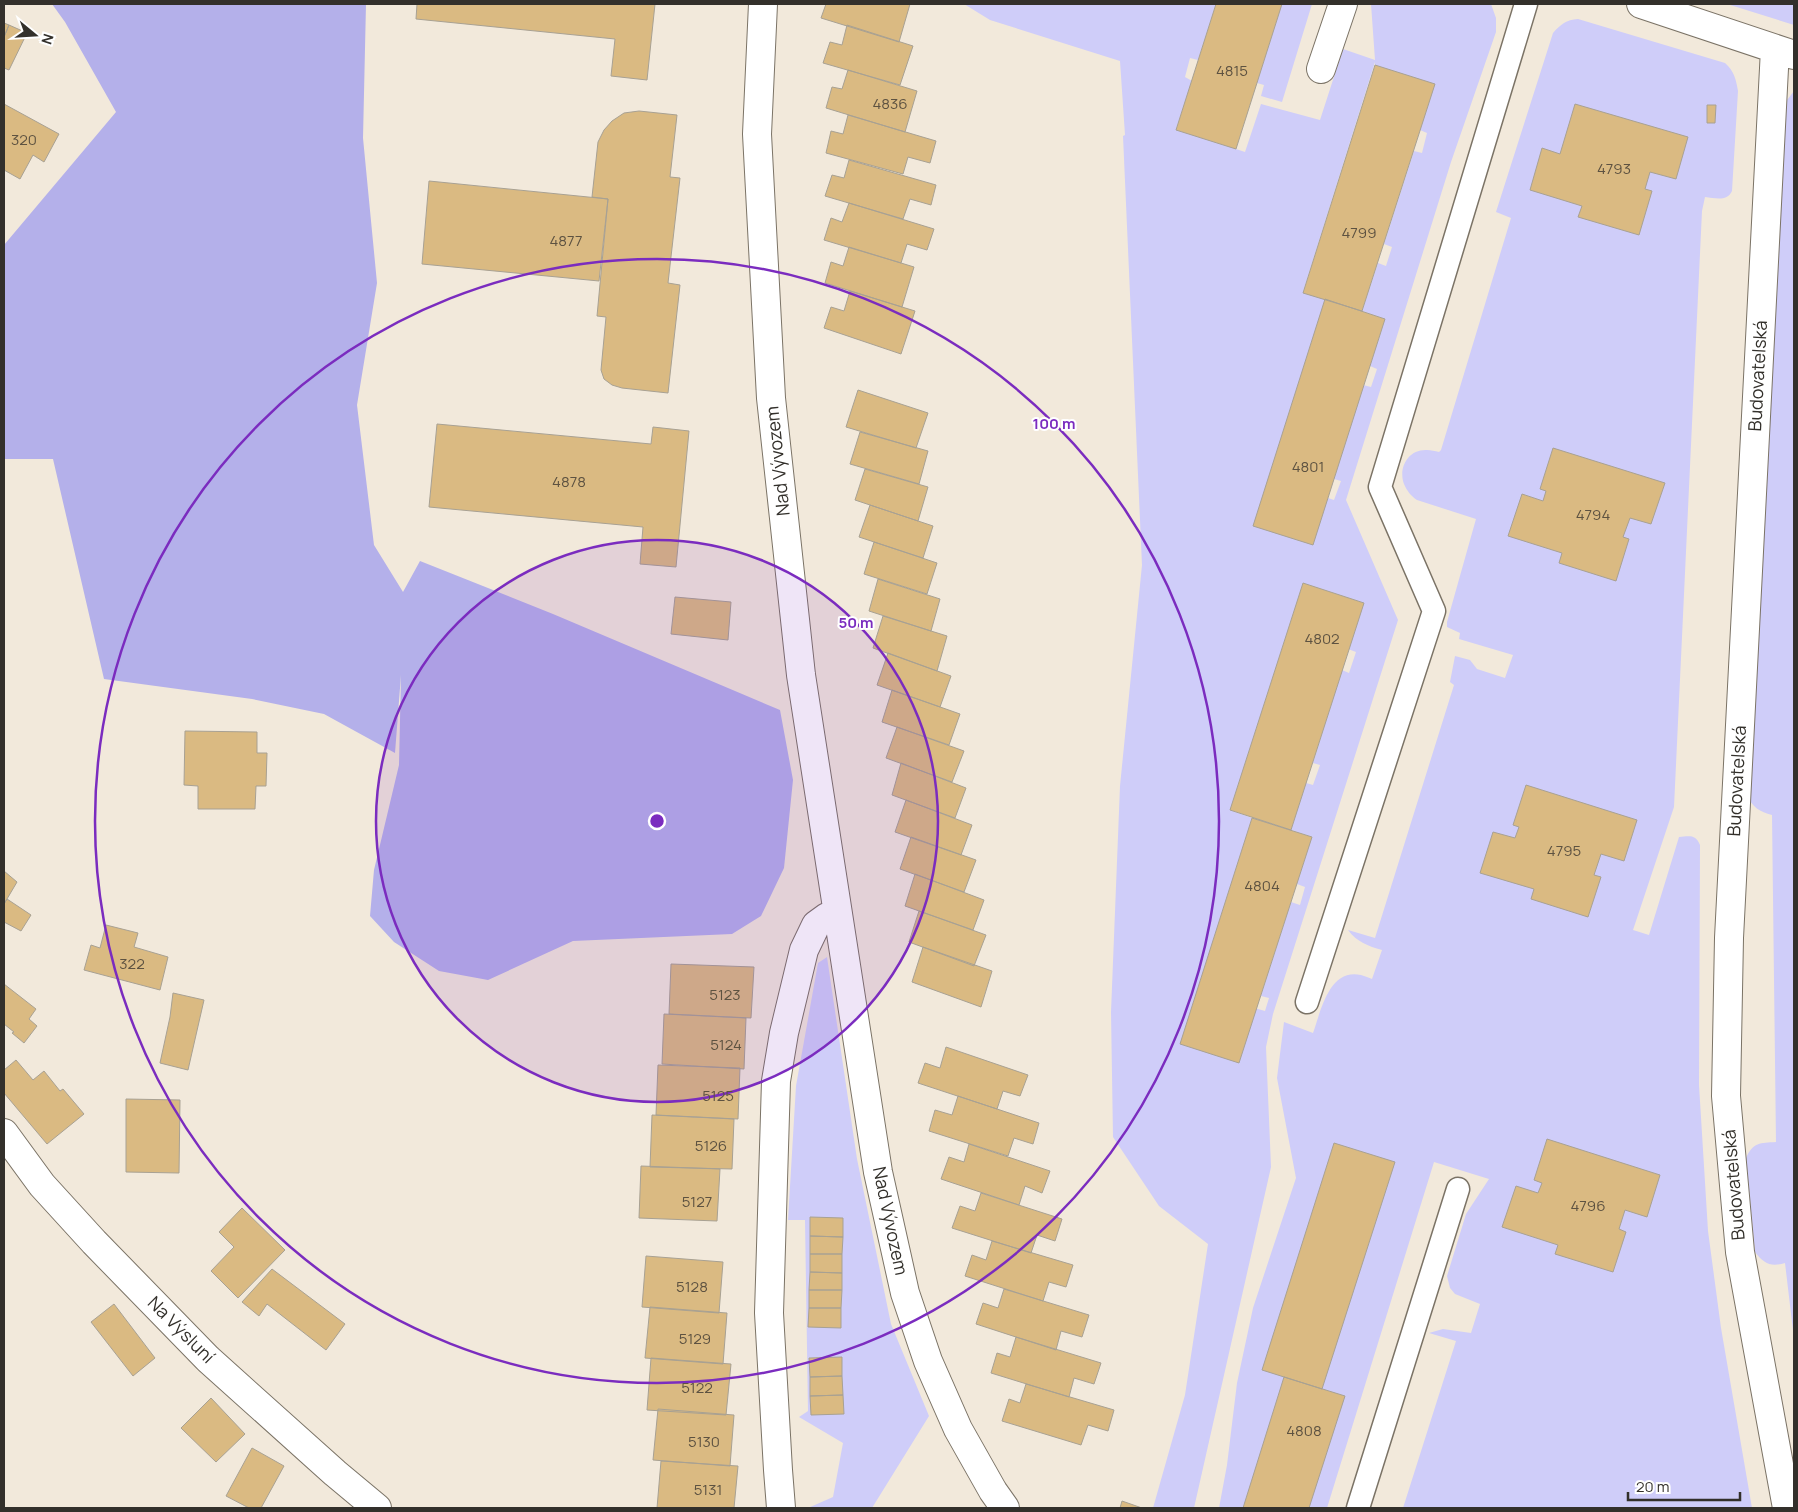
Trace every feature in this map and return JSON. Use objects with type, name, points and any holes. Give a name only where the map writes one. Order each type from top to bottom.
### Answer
[{"type":"street","name":"Nad Vývozem","points":[[763,4],[757,134],[771,398],[801,675],[878,1172],[905,1293],[928,1361],[958,1429],[993,1491],[1005,1508]]},
{"type":"street","points":[[1322,69],[1343,4]]},
{"type":"street","name":"Budovatelská","points":[[1641,4],[1785,52],[1729,938],[1726,1096],[1740,1252],[1787,1508]]},
{"type":"street","points":[[782,1508],[769,1313],[773,1130],[776,1081],[786,1024],[806,945],[816,926],[827,917],[838,914]]},
{"type":"street","name":"Na Výsluní","points":[[4,1133],[42,1185],[94,1242],[202,1352],[377,1508]]},
{"type":"lane","points":[[1307,1002],[1434,610],[1380,487],[1526,4]]},
{"type":"lane","points":[[1358,1508],[1458,1188]]},
{"type":"shaded area","points":[[52,4],[366,4],[363,138],[377,283],[357,405],[374,545],[403,592],[420,561],[553,614],[780,710],[793,780],[784,868],[761,916],[732,934],[573,941],[488,980],[439,971],[394,942],[370,916],[374,870],[399,765],[401,675],[395,753],[324,714],[252,699],[104,679],[53,459],[4,459],[4,245],[116,112],[65,22]]},
{"type":"shaded area","points":[[964,4],[1216,4],[1198,60],[1190,58],[1185,77],[1192,81],[1176,129],[1245,152],[1261,104],[1320,120],[1343,49],[1375,60],[1371,4],[1491,4],[1496,18],[1496,32],[1451,162],[1346,500],[1398,620],[1273,1014],[1266,1047],[1271,1167],[1194,1508],[1153,1508],[1185,1395],[1208,1244],[1159,1206],[1113,1137],[1111,1012],[1120,786],[1142,565],[1123,136],[1125,135],[1120,61],[990,20]],"holes":[[[1375,62],[1375,65],[1420,130],[1427,133],[1422,153],[1414,151],[1384,244],[1392,247],[1386,266],[1378,263],[1362,311],[1385,319],[1370,366],[1377,369],[1371,387],[1363,385],[1334,479],[1341,481],[1334,500],[1328,498],[1325,299],[1303,292]],[[1303,583],[1363,603],[1348,649],[1356,652],[1349,673],[1342,670],[1313,763],[1320,765],[1313,785],[1306,783],[1291,830],[1312,837],[1297,884],[1305,887],[1300,905],[1291,902],[1261,996],[1269,998],[1265,1011],[1197,992],[1252,818],[1230,810]]]},
{"type":"shaded area","points":[[1282,4],[1312,4],[1282,102],[1261,96],[1264,85],[1257,83]]},
{"type":"shaded area","points":[[1727,4],[1794,4],[1794,25]]},
{"type":"shaded area","points":[[1578,19],[1725,63],[1731,69],[1738,91],[1732,191],[1724,198],[1705,197],[1702,211],[1674,807],[1633,930],[1649,935],[1679,837],[1694,837],[1700,845],[1699,1085],[1708,1231],[1721,1328],[1752,1508],[1403,1508],[1456,1341],[1429,1333],[1443,1329],[1471,1333],[1480,1304],[1455,1294],[1450,1288],[1447,1276],[1466,1214],[1489,1179],[1434,1162],[1327,1508],[1219,1508],[1227,1465],[1237,1383],[1253,1308],[1296,1178],[1277,1078],[1284,1022],[1313,1033],[1323,1003],[1334,984],[1341,978],[1350,975],[1361,975],[1372,979],[1382,950],[1363,943],[1348,930],[1375,938],[1454,685],[1450,682],[1455,656],[1470,660],[1477,669],[1505,678],[1513,655],[1459,639],[1460,633],[1447,627],[1476,519],[1417,500],[1405,487],[1402,472],[1406,461],[1415,453],[1427,450],[1439,452],[1441,450],[1511,218],[1496,212],[1553,33],[1564,23]]},
{"type":"shaded area","points":[[1794,91],[1794,1339],[1785,1263],[1768,1264],[1755,1252],[1746,1158],[1754,1146],[1776,1142],[1772,815],[1757,808],[1751,803],[1747,795],[1784,104]]},
{"type":"shaded area","points":[[827,957],[857,1159],[891,1324],[929,1416],[872,1508],[808,1508],[833,1497],[843,1443],[799,1417],[808,1411],[805,1220],[788,1220],[796,1086],[818,963]]},
{"type":"building","points":[[417,4],[655,4],[647,80],[611,76],[615,39],[416,19]]},
{"type":"building","points":[[826,4],[910,4],[899,42],[821,18]]},
{"type":"building","points":[[1216,4],[1282,4],[1236,149],[1176,130]]},
{"type":"building","points":[[4,23],[9,25],[4,37]]},
{"type":"building","points":[[9,25],[27,33],[9,70],[4,68],[4,37]]},
{"type":"building","points":[[847,25],[913,46],[900,85],[823,63],[830,42],[842,45]]},
{"type":"building","points":[[1375,65],[1435,84],[1362,311],[1303,293]]},
{"type":"building","points":[[848,70],[917,91],[905,132],[826,108],[832,87],[842,89]]},
{"type":"building","points":[[4,104],[59,134],[44,162],[33,155],[20,179],[4,170]]},
{"type":"building","points":[[1575,104],[1688,137],[1676,179],[1650,172],[1645,189],[1652,191],[1639,235],[1578,217],[1582,206],[1530,190],[1542,148],[1560,154]]},
{"type":"building","points":[[1707,105],[1716,105],[1715,123],[1707,123]]},
{"type":"building","points":[[639,111],[677,115],[670,177],[680,178],[668,283],[680,285],[668,393],[622,388],[612,385],[604,379],[601,370],[606,317],[597,316],[608,199],[592,197],[598,142],[604,130],[612,121],[624,113]]},
{"type":"building","points":[[848,115],[936,141],[930,163],[908,157],[903,174],[826,153],[831,131],[843,134]]},
{"type":"building","points":[[849,160],[936,185],[931,205],[910,199],[903,219],[825,196],[832,175],[844,178]]},
{"type":"building","points":[[429,181],[608,199],[599,281],[422,264]]},
{"type":"building","points":[[849,203],[934,229],[927,250],[907,244],[901,263],[824,240],[831,218],[842,222]]},
{"type":"building","points":[[849,247],[914,267],[902,307],[825,283],[831,262],[843,266]]},
{"type":"building","points":[[850,291],[915,311],[901,354],[824,328],[831,307],[844,311]]},
{"type":"building","points":[[1325,299],[1385,319],[1313,545],[1253,526]]},
{"type":"building","points":[[858,390],[928,413],[916,448],[846,427]]},
{"type":"building","points":[[437,424],[651,444],[653,427],[689,431],[676,567],[640,564],[643,527],[429,507]]},
{"type":"building","points":[[860,432],[928,451],[919,484],[850,464]]},
{"type":"building","points":[[1553,448],[1665,483],[1651,524],[1630,518],[1623,537],[1629,539],[1616,581],[1559,563],[1562,553],[1508,536],[1522,494],[1543,501],[1546,491],[1540,489]]},
{"type":"building","points":[[865,469],[928,487],[918,521],[855,500]]},
{"type":"building","points":[[870,505],[933,526],[923,558],[859,537]]},
{"type":"building","points":[[874,542],[937,563],[927,594],[864,574]]},
{"type":"building","points":[[878,579],[940,599],[931,631],[869,611]]},
{"type":"building","points":[[1303,583],[1364,603],[1291,830],[1230,810]]},
{"type":"building","points":[[675,597],[731,602],[728,640],[671,634]]},
{"type":"building","points":[[883,616],[947,636],[937,671],[873,648]]},
{"type":"building","points":[[888,653],[951,676],[940,707],[877,685]]},
{"type":"building","points":[[892,690],[960,714],[949,745],[882,722]]},
{"type":"building","points":[[897,727],[964,751],[952,782],[886,758]]},
{"type":"building","points":[[185,731],[257,732],[257,753],[267,753],[266,786],[256,786],[255,809],[198,809],[198,786],[184,785]]},
{"type":"building","points":[[901,763],[966,788],[955,818],[892,795]]},
{"type":"building","points":[[1526,785],[1637,820],[1624,861],[1601,854],[1594,875],[1601,877],[1588,917],[1531,899],[1534,889],[1480,873],[1493,832],[1515,838],[1519,827],[1513,825]]},
{"type":"building","points":[[906,800],[972,825],[961,855],[895,832]]},
{"type":"building","points":[[1252,818],[1312,837],[1239,1063],[1180,1044]]},
{"type":"building","points":[[911,837],[976,860],[964,892],[900,869]]},
{"type":"building","points":[[4,871],[17,882],[4,904]]},
{"type":"building","points":[[915,874],[984,900],[973,930],[905,906]]},
{"type":"building","points":[[7,899],[31,915],[21,931],[4,922],[4,904]]},
{"type":"building","points":[[919,911],[986,935],[974,966],[909,942]]},
{"type":"building","points":[[106,925],[138,933],[134,947],[168,957],[160,990],[84,970],[91,945],[100,948]]},
{"type":"building","points":[[923,947],[992,971],[981,1007],[912,982]]},
{"type":"building","points":[[671,964],[754,967],[751,1018],[669,1014]]},
{"type":"building","points":[[4,984],[36,1009],[29,1019],[37,1026],[24,1043],[4,1024]]},
{"type":"building","points":[[173,993],[204,1000],[188,1070],[160,1063]]},
{"type":"building","points":[[664,1014],[746,1018],[744,1069],[662,1064]]},
{"type":"building","points":[[946,1047],[1028,1075],[1020,1096],[1003,1091],[997,1109],[918,1083],[925,1063],[940,1068]]},
{"type":"building","points":[[16,1060],[33,1080],[44,1071],[60,1091],[63,1089],[84,1114],[47,1144],[4,1093],[4,1070]]},
{"type":"building","points":[[658,1065],[740,1068],[738,1119],[656,1115]]},
{"type":"building","points":[[958,1096],[1039,1123],[1033,1144],[1014,1138],[1008,1156],[929,1131],[935,1110],[952,1115]]},
{"type":"building","points":[[126,1099],[180,1100],[179,1173],[126,1172]]},
{"type":"building","points":[[652,1115],[734,1119],[732,1169],[650,1167]]},
{"type":"building","points":[[1547,1139],[1660,1175],[1647,1217],[1625,1210],[1619,1229],[1626,1232],[1613,1272],[1555,1254],[1558,1245],[1502,1227],[1516,1186],[1538,1193],[1542,1183],[1534,1180]]},
{"type":"building","points":[[1334,1143],[1395,1162],[1322,1389],[1262,1370]]},
{"type":"building","points":[[969,1144],[1050,1171],[1042,1193],[1025,1186],[1019,1205],[941,1179],[949,1157],[964,1162]]},
{"type":"building","points":[[641,1166],[720,1169],[717,1221],[639,1218]]},
{"type":"building","points":[[981,1193],[1062,1219],[1055,1241],[1037,1235],[1031,1253],[952,1228],[960,1206],[975,1211]]},
{"type":"building","points":[[242,1208],[285,1250],[238,1298],[211,1271],[234,1247],[219,1232]]},
{"type":"building","points":[[810,1217],[843,1218],[843,1237],[810,1236]]},
{"type":"building","points":[[810,1236],[843,1237],[842,1254],[810,1254]]},
{"type":"building","points":[[992,1241],[1073,1265],[1066,1287],[1049,1282],[1043,1301],[965,1276],[972,1255],[986,1260]]},
{"type":"building","points":[[810,1254],[842,1254],[842,1273],[810,1272]]},
{"type":"building","points":[[646,1256],[723,1262],[719,1313],[642,1307]]},
{"type":"building","points":[[272,1269],[345,1324],[326,1350],[267,1304],[259,1316],[242,1302]]},
{"type":"building","points":[[810,1272],[842,1273],[842,1290],[809,1290]]},
{"type":"building","points":[[1004,1289],[1089,1315],[1082,1337],[1061,1331],[1056,1350],[976,1324],[983,1303],[998,1308]]},
{"type":"building","points":[[809,1290],[842,1290],[841,1308],[809,1308]]},
{"type":"building","points":[[114,1304],[155,1358],[133,1376],[91,1322]]},
{"type":"building","points":[[650,1307],[727,1313],[723,1364],[645,1358]]},
{"type":"building","points":[[809,1308],[841,1308],[841,1328],[808,1327]]},
{"type":"building","points":[[1016,1337],[1101,1363],[1094,1384],[1074,1378],[1069,1397],[991,1373],[997,1353],[1010,1357]]},
{"type":"building","points":[[842,1357],[842,1376],[810,1377],[809,1358]]},
{"type":"building","points":[[651,1358],[731,1364],[726,1415],[647,1410]]},
{"type":"building","points":[[842,1376],[843,1395],[810,1396],[810,1377]]},
{"type":"building","points":[[1284,1377],[1345,1396],[1309,1508],[1243,1508]]},
{"type":"building","points":[[1026,1384],[1114,1410],[1108,1431],[1088,1425],[1081,1445],[1002,1421],[1009,1399],[1020,1403]]},
{"type":"building","points":[[843,1395],[844,1414],[811,1415],[810,1396]]},
{"type":"building","points":[[211,1398],[245,1434],[216,1462],[181,1428]]},
{"type":"building","points":[[658,1409],[734,1415],[730,1466],[653,1460]]},
{"type":"building","points":[[252,1448],[284,1466],[261,1508],[249,1508],[226,1496]]},
{"type":"building","points":[[661,1461],[738,1466],[734,1508],[657,1508]]},
{"type":"building","points":[[1122,1501],[1142,1508],[1120,1508]]}]
